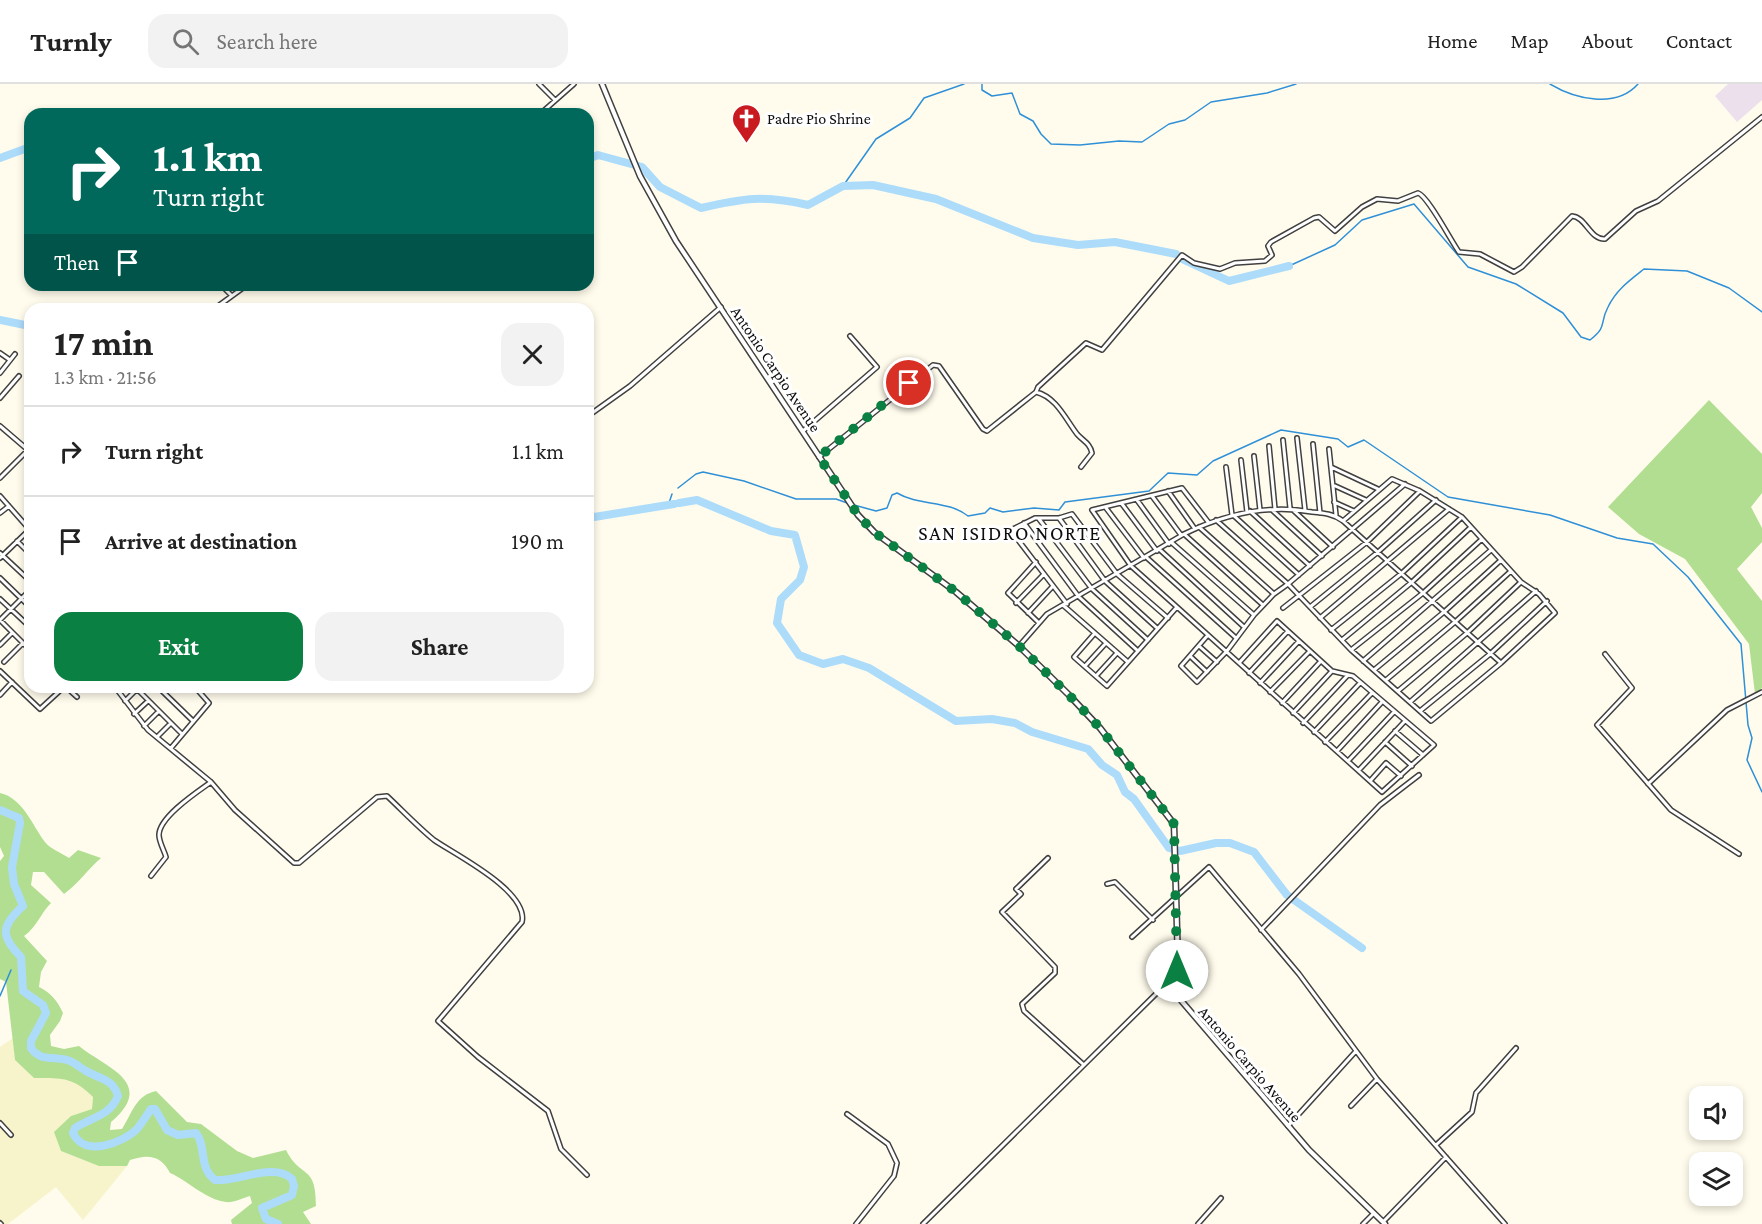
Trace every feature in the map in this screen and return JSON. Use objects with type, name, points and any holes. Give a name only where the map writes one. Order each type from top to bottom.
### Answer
[{"type":"street","points":[[539,84],[555,100]]},
{"type":"street","points":[[546,108],[574,84]]},
{"type":"street","name":"Antonio Carpio Avenue","points":[[602,84],[640,176],[676,241],[858,515],[874,532],[956,592],[1019,646],[1100,728],[1174,824],[1179,998],[1288,1126],[1384,1223]]},
{"type":"street","points":[[819,457],[933,365],[939,366],[982,429],[987,431],[1036,392],[1038,387],[1086,343],[1102,350],[1182,255],[1194,263],[1220,268],[1265,261],[1272,255],[1268,246],[1271,242],[1314,218],[1319,218],[1335,231],[1362,207],[1377,200],[1398,201],[1418,193],[1423,195],[1432,213],[1444,226],[1459,252],[1480,254],[1514,272],[1522,267],[1572,216],[1578,218],[1597,238],[1605,239],[1636,212],[1666,195],[1762,117]]},
{"type":"street","points":[[227,291],[231,295]]},
{"type":"street","points":[[221,303],[237,291]]},
{"type":"street","points":[[594,412],[630,386],[721,308]]},
{"type":"street","points":[[803,431],[877,367],[850,336]]},
{"type":"street","points":[[0,352],[10,360]]},
{"type":"street","points":[[0,373],[15,354]]},
{"type":"street","points":[[0,398],[18,376]]},
{"type":"street","points":[[1036,392],[1045,394],[1090,446],[1092,453],[1081,467]]},
{"type":"street","points":[[0,426],[24,445]]},
{"type":"street","points":[[1297,438],[1305,510]]},
{"type":"street","points":[[1283,440],[1291,508],[1333,547]]},
{"type":"street","points":[[1313,444],[1320,513]]},
{"type":"street","points":[[1269,446],[1273,509],[1322,556]]},
{"type":"street","points":[[1329,449],[1336,515]]},
{"type":"street","points":[[0,478],[24,454]]},
{"type":"street","points":[[1254,456],[1260,510]]},
{"type":"street","points":[[1241,460],[1249,512],[1310,566]]},
{"type":"street","points":[[1226,467],[1232,515],[1299,575]]},
{"type":"street","points":[[1331,467],[1378,489]]},
{"type":"street","points":[[1216,520],[1288,584],[1351,650],[1432,721],[1555,614],[1547,601],[1521,582],[1462,517],[1405,484],[1390,479],[1343,521]]},
{"type":"street","points":[[1208,635],[1181,669],[1197,682],[1227,651],[1254,615],[1274,594],[1354,530],[1405,484]]},
{"type":"street","points":[[1332,485],[1366,500]]},
{"type":"street","points":[[1209,523],[1185,489],[1168,491],[1091,512],[1131,566],[1227,651],[1239,663],[1282,704],[1303,723],[1384,792],[1434,745],[1361,683],[1348,675],[1332,670],[1277,621],[1239,663]]},
{"type":"street","points":[[1168,491],[1197,528],[1274,594]]},
{"type":"street","points":[[1283,608],[1367,542],[1420,491]]},
{"type":"street","points":[[0,496],[24,523]]},
{"type":"street","points":[[1152,496],[1183,535],[1263,605]]},
{"type":"street","points":[[1137,500],[1170,543],[1254,615]]},
{"type":"street","points":[[1310,607],[1378,552],[1436,500]]},
{"type":"street","points":[[1334,502],[1354,511]]},
{"type":"street","points":[[1122,504],[1158,550],[1245,627]]},
{"type":"street","points":[[0,513],[9,506]]},
{"type":"street","points":[[1106,508],[1145,558],[1236,638]]},
{"type":"street","points":[[1019,646],[1038,622],[1183,535],[1232,515],[1291,508],[1336,515],[1501,663]]},
{"type":"street","points":[[1320,618],[1389,562],[1449,508]]},
{"type":"street","points":[[1128,662],[1066,605],[1012,532],[1013,528],[1039,518],[1074,515],[1118,574],[1167,618]]},
{"type":"street","points":[[1331,630],[1402,573],[1462,517]]},
{"type":"street","points":[[1039,518],[1092,589],[1148,640]]},
{"type":"street","points":[[1059,518],[1105,581],[1158,628]]},
{"type":"street","points":[[1023,524],[1079,597],[1138,651]]},
{"type":"street","points":[[1342,640],[1412,582],[1471,527]]},
{"type":"street","points":[[24,535],[1,555],[24,575]]},
{"type":"street","points":[[1351,650],[1423,593],[1482,539]]},
{"type":"street","points":[[16,541],[24,548]]},
{"type":"street","points":[[1363,661],[1491,550]]},
{"type":"street","points":[[1374,670],[1444,612],[1501,560]]},
{"type":"street","points":[[1036,562],[1008,591],[1008,596],[1038,622]]},
{"type":"street","points":[[1386,680],[1511,571]]},
{"type":"street","points":[[1016,603],[1045,574]]},
{"type":"street","points":[[0,578],[24,602]]},
{"type":"street","points":[[1398,691],[1467,633],[1521,582]]},
{"type":"street","points":[[1028,613],[1054,586]]},
{"type":"street","points":[[1410,702],[1479,644],[1536,591]]},
{"type":"street","points":[[4,662],[24,644],[0,620],[24,596]]},
{"type":"street","points":[[0,599],[24,621]]},
{"type":"street","points":[[1420,711],[1490,654],[1547,601]]},
{"type":"street","points":[[1095,633],[1074,657],[1107,686],[1177,607]]},
{"type":"street","points":[[1250,673],[1288,631]]},
{"type":"street","points":[[0,645],[12,633]]},
{"type":"street","points":[[1260,683],[1299,641]]},
{"type":"street","points":[[1085,666],[1106,642]]},
{"type":"street","points":[[1199,646],[1217,662]]},
{"type":"street","points":[[1270,692],[1310,651]]},
{"type":"street","points":[[1096,676],[1117,652]]},
{"type":"street","points":[[1605,654],[1632,688],[1597,726],[1671,810],[1739,854]]},
{"type":"street","points":[[1190,656],[1207,672]]},
{"type":"street","points":[[1282,704],[1321,661]]},
{"type":"street","points":[[1293,713],[1332,670]]},
{"type":"street","points":[[0,671],[40,709],[58,693]]},
{"type":"street","points":[[1303,723],[1348,675]]},
{"type":"street","points":[[0,695],[12,682]]},
{"type":"street","points":[[1314,732],[1361,683]]},
{"type":"street","points":[[1325,742],[1372,692]]},
{"type":"street","points":[[1648,784],[1727,710],[1745,703],[1762,692]]},
{"type":"street","points":[[72,693],[77,697]]},
{"type":"street","points":[[120,693],[144,726],[211,782],[235,810],[294,863],[299,863],[377,797],[387,796],[436,841],[500,883],[518,906],[523,917],[522,922],[438,1021],[478,1057],[548,1111],[561,1149],[587,1175]]},
{"type":"street","points":[[125,701],[132,693]]},
{"type":"street","points":[[141,693],[182,734]]},
{"type":"street","points":[[164,693],[193,721]]},
{"type":"street","points":[[171,748],[209,703],[201,693]]},
{"type":"street","points":[[134,714],[148,700]]},
{"type":"street","points":[[1337,751],[1383,701]]},
{"type":"street","points":[[144,726],[159,711]]},
{"type":"street","points":[[1348,761],[1394,711]]},
{"type":"street","points":[[1359,770],[1405,721]]},
{"type":"street","points":[[158,736],[171,723]]},
{"type":"street","points":[[1395,731],[1423,755]]},
{"type":"street","points":[[1385,742],[1412,766]]},
{"type":"street","points":[[1370,781],[1386,763],[1401,776]]},
{"type":"street","points":[[1261,930],[1380,805],[1419,775]]},
{"type":"street","points":[[151,876],[166,857],[159,837],[160,827],[181,804],[211,782]]},
{"type":"street","points":[[1048,858],[1016,889],[1021,894],[1002,912],[1055,967],[1055,973],[1022,1004],[1024,1011],[1084,1065]]},
{"type":"street","points":[[1132,937],[1209,867],[1299,974],[1377,1079],[1505,1224]]},
{"type":"street","points":[[1107,884],[1115,882],[1153,920]]},
{"type":"street","points":[[923,1224],[1167,984],[1177,986]]},
{"type":"street","points":[[1436,1145],[1472,1112],[1476,1093],[1516,1048]]},
{"type":"street","points":[[1288,1126],[1356,1052]]},
{"type":"street","points":[[1351,1107],[1377,1079]]},
{"type":"street","points":[[847,1114],[888,1144],[897,1162],[894,1176],[856,1224]]},
{"type":"street","points":[[0,1123],[11,1135]]},
{"type":"street","points":[[1384,1223],[1446,1157]]},
{"type":"street","points":[[1198,1224],[1221,1197]]},
{"type":"street","points":[[1363,1224],[1374,1213]]},
{"type":"shaded area","points":[[1728,84],[1762,84],[1762,100],[1737,122],[1715,96]]},
{"type":"shaded area","points":[[13,1038],[15,1060],[34,1078],[59,1078],[77,1082],[93,1097],[92,1109],[71,1116],[61,1151],[100,1166],[127,1166],[83,1220],[56,1187],[8,1224],[0,1224],[0,1047]]},
{"type":"green space","points":[[1709,400],[1762,454],[1762,493],[1751,507],[1762,528],[1762,542],[1737,569],[1762,601],[1762,688],[1755,694],[1749,644],[1685,559],[1639,534],[1608,507]]},
{"type":"green space","points":[[0,793],[15,800],[21,806],[45,842],[53,849],[69,858],[78,850],[101,858],[64,894],[44,872],[33,872],[31,885],[51,903],[24,936],[47,961],[41,972],[39,987],[53,997],[63,1013],[50,1035],[51,1046],[64,1049],[79,1046],[113,1069],[128,1086],[129,1096],[124,1108],[111,1122],[110,1130],[122,1129],[139,1101],[149,1093],[156,1091],[187,1122],[201,1124],[237,1151],[253,1158],[286,1150],[313,1183],[316,1206],[303,1212],[311,1224],[232,1224],[231,1220],[252,1203],[250,1196],[229,1202],[218,1200],[170,1173],[158,1159],[143,1157],[130,1160],[127,1166],[99,1166],[61,1151],[54,1132],[71,1116],[92,1109],[93,1097],[73,1082],[52,1078],[34,1078],[15,1060],[6,982],[0,979],[0,861],[4,856],[0,847]]},
{"type":"waterway","points":[[843,186],[876,139],[910,118],[924,98],[964,84]]},
{"type":"waterway","points":[[982,84],[982,90],[992,96],[1012,93],[1020,114],[1033,121],[1051,144],[1080,145],[1119,141],[1142,142],[1169,124],[1185,120],[1211,102],[1267,93],[1296,84]]},
{"type":"waterway","points":[[1550,84],[1571,94],[1595,99],[1618,97],[1629,92],[1638,84]]},
{"type":"waterway","points":[[0,158],[24,149]]},
{"type":"waterway","points":[[594,157],[598,155],[642,167],[660,187],[701,208],[754,199],[808,205],[843,186],[873,185],[936,199],[1033,238],[1078,245],[1115,242],[1176,254]]},
{"type":"waterway","points":[[1289,266],[1335,245],[1362,220],[1414,204],[1468,267],[1516,284],[1563,313],[1581,337],[1590,340],[1601,328],[1605,313],[1615,295],[1644,269],[1687,271],[1729,288],[1762,312]]},
{"type":"waterway","points":[[1182,259],[1229,281],[1289,266]]},
{"type":"waterway","points":[[0,320],[24,325]]},
{"type":"waterway","points":[[854,505],[876,511],[887,508],[892,495],[897,493],[915,500],[952,507],[968,516],[985,513],[990,508],[1003,512],[1034,508],[1059,510],[1065,502],[1149,491],[1168,473],[1197,475],[1213,461],[1281,430],[1338,439],[1348,447],[1364,440],[1448,497],[1550,515],[1617,538],[1653,544],[1688,577],[1741,644],[1748,725],[1752,738],[1747,760],[1762,792]]},
{"type":"waterway","points":[[678,488],[696,474],[703,472],[744,481],[796,499],[836,499],[850,504]]},
{"type":"waterway","points":[[668,506],[672,494]]},
{"type":"waterway","points":[[679,503],[697,500],[771,531],[795,535],[804,567],[800,580],[781,599],[777,623],[799,655],[823,664],[843,659],[869,668],[956,721],[992,719],[1015,723],[1032,732],[1088,749],[1102,765],[1117,775],[1125,792],[1134,799],[1169,848],[1180,851],[1216,843],[1230,843],[1254,852],[1287,895],[1362,948]]},
{"type":"waterway","points":[[594,517],[674,504]]},
{"type":"waterway","points":[[0,810],[19,818],[20,823],[12,867],[14,884],[23,906],[10,919],[7,925],[7,937],[9,943],[21,957],[23,991],[43,1005],[46,1013],[31,1041],[31,1048],[39,1056],[65,1059],[105,1080],[113,1086],[118,1096],[115,1103],[105,1112],[75,1128],[73,1133],[78,1141],[86,1145],[104,1146],[123,1139],[137,1129],[151,1109],[155,1109],[167,1130],[178,1135],[196,1133],[201,1144],[206,1169],[215,1180],[266,1172],[284,1174],[292,1179],[294,1186],[292,1195],[262,1208],[266,1219],[278,1224]]},
{"type":"waterway","points":[[0,996],[11,970]]},
{"type":"place","name":"Padre Pio Shrine","points":[[746,144]]},
{"type":"district","name":"SAN ISIDRO NORTE","points":[[1010,533]]},
{"type":"route","points":[[909,383],[819,457],[858,515],[874,532],[956,592],[1019,646],[1069,695],[1100,728],[1174,824],[1176,832],[1177,971]]}]
